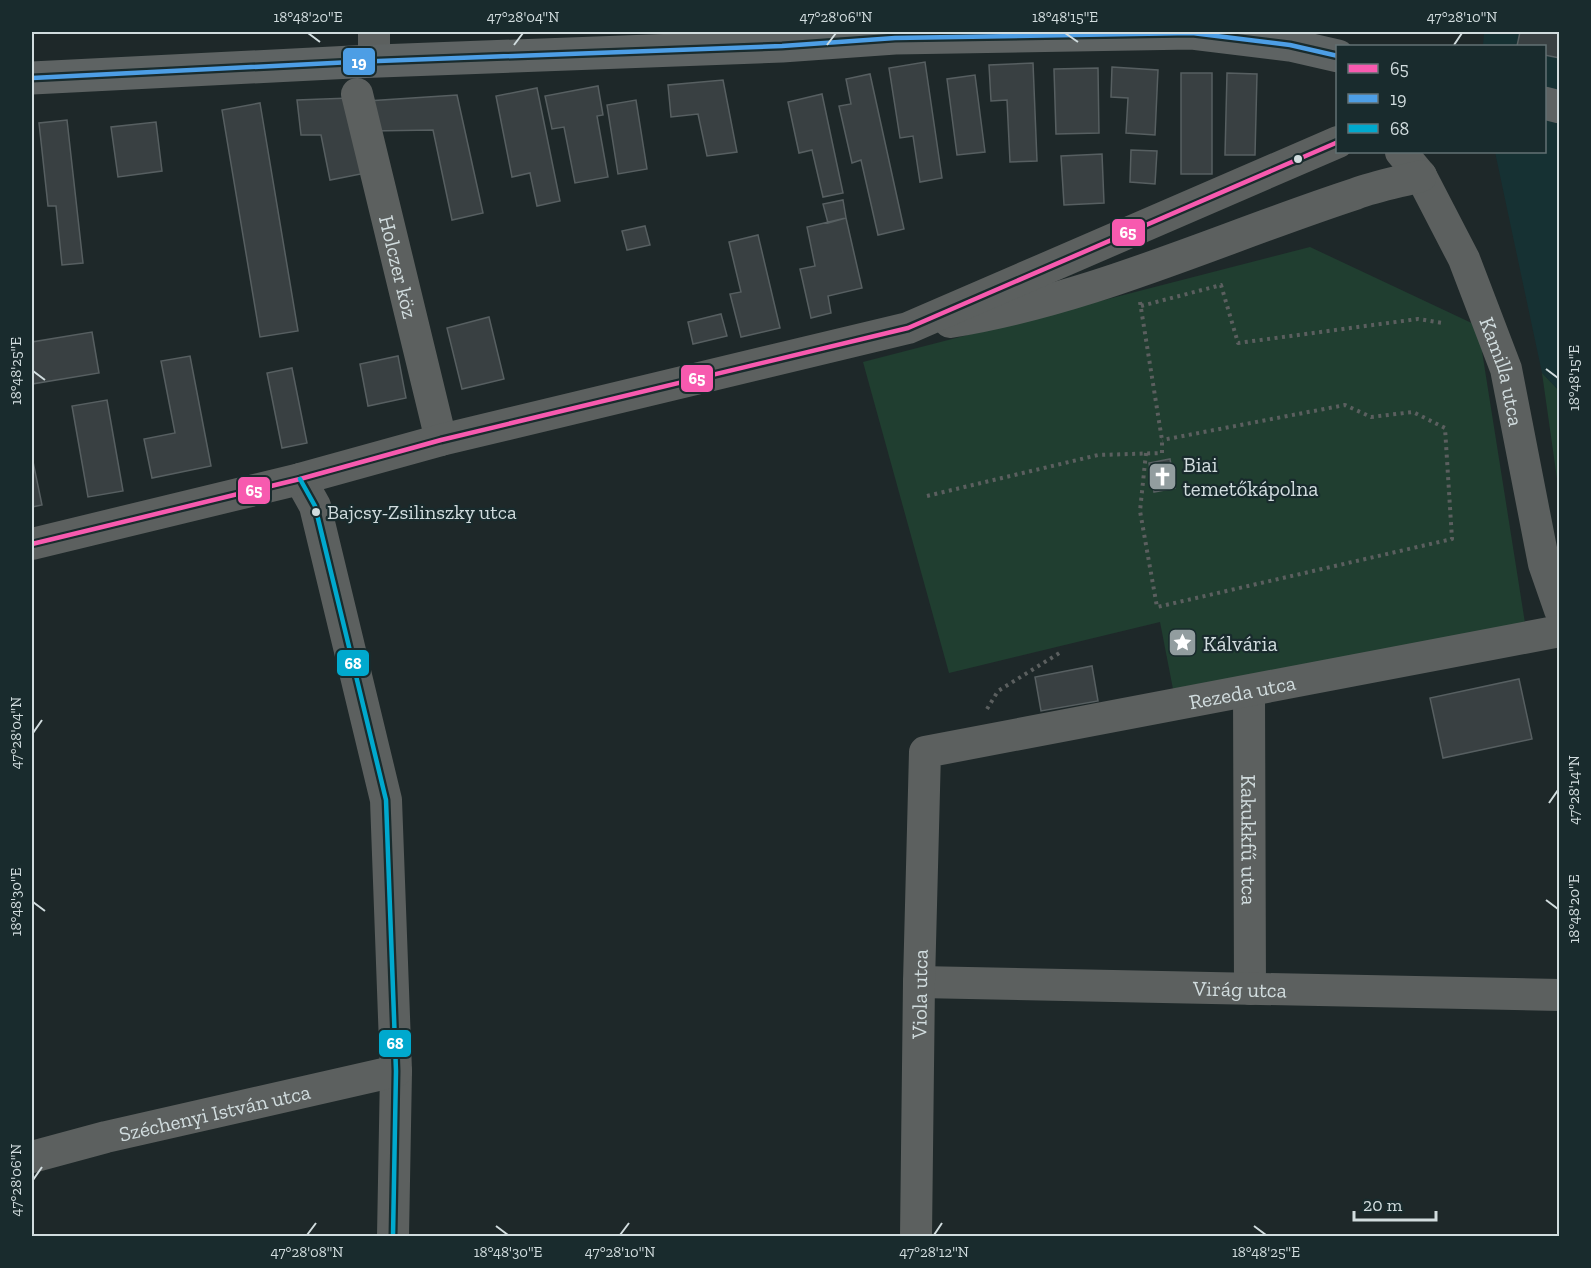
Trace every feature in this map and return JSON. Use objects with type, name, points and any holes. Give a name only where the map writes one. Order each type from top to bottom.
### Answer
[{"type":"main road","points":[[32,78],[156,71],[374,46],[782,46],[895,35],[1192,33],[1290,45],[1336,56]]},
{"type":"street","name":"Holczer köz","points":[[357,94],[441,440]]},
{"type":"street","points":[[908,328],[1336,143]]},
{"type":"street","name":"Kamilla utca","points":[[1402,153],[1421,176],[1464,259],[1506,369],[1544,564],[1560,610]]},
{"type":"street","points":[[32,544],[300,479],[441,440],[908,328],[992,315],[1134,275],[1355,193],[1421,176]]},
{"type":"street","points":[[300,479],[315,506],[386,800],[396,1071],[393,1236]]},
{"type":"street","name":"Rezeda utca","points":[[926,752],[1560,632]]},
{"type":"street","name":"Kakukkfű utca","points":[[1249,692],[1250,989]]},
{"type":"street","name":"Viola utca","points":[[916,1236],[919,982],[926,752]]},
{"type":"street","name":"Virág utca","points":[[919,982],[1560,995]]},
{"type":"street","name":"Széchenyi István utca","points":[[32,1157],[106,1137],[396,1071]]},
{"type":"path","points":[[927,496],[1098,455],[1162,453],[1162,440],[1141,306],[1134,275]]},
{"type":"path","points":[[1141,306],[1221,285],[1238,343],[1418,319],[1443,323]]},
{"type":"path","points":[[1146,453],[1140,511],[1157,607],[1452,538],[1445,428],[1413,412],[1371,417],[1345,405],[1162,440]]},
{"type":"path","points":[[967,743],[998,691],[1061,652]]},
{"type":"shaded area","points":[[1484,32],[1559,32],[1559,391],[1542,373],[1495,153],[1546,153],[1546,45],[1483,45]]},
{"type":"green space","points":[[1310,247],[1478,326],[1525,623],[1173,689],[1160,622],[949,673],[863,362]]},
{"type":"green space","points":[[1542,373],[1559,391],[1559,493]]},
{"type":"building","points":[[1520,32],[1560,32],[1560,58],[1546,55],[1546,45],[1517,45]]},
{"type":"building","points":[[925,62],[942,178],[920,182],[913,136],[900,138],[889,68]]},
{"type":"building","points":[[1033,63],[1037,161],[1010,162],[1007,100],[991,101],[989,65]]},
{"type":"building","points":[[1112,67],[1158,70],[1155,135],[1126,133],[1128,98],[1111,97]]},
{"type":"building","points":[[1098,68],[1099,133],[1056,134],[1054,69]]},
{"type":"building","points":[[1181,73],[1212,73],[1212,174],[1181,174]]},
{"type":"building","points":[[1227,73],[1257,74],[1255,155],[1225,155]]},
{"type":"building","points":[[870,74],[904,229],[878,235],[861,160],[852,163],[839,106],[851,104],[846,79]]},
{"type":"building","points":[[975,75],[985,152],[957,155],[947,79]]},
{"type":"building","points":[[723,80],[737,152],[707,156],[698,114],[671,117],[668,85]]},
{"type":"building","points":[[598,86],[603,115],[597,116],[608,177],[575,183],[564,127],[552,129],[545,96]]},
{"type":"building","points":[[537,88],[560,201],[537,206],[530,173],[512,177],[496,96]]},
{"type":"building","points":[[822,94],[843,193],[823,197],[812,150],[799,153],[788,102]]},
{"type":"building","points":[[457,95],[483,213],[452,220],[433,130],[371,131],[367,101]]},
{"type":"building","points":[[350,98],[366,173],[330,180],[321,135],[301,135],[297,100]]},
{"type":"building","points":[[636,100],[647,169],[618,174],[607,105]]},
{"type":"building","points":[[260,103],[298,331],[260,337],[222,110]]},
{"type":"building","points":[[67,120],[83,263],[62,265],[56,206],[48,206],[39,123]]},
{"type":"building","points":[[156,122],[162,171],[118,177],[111,127]]},
{"type":"building","points":[[1131,150],[1157,151],[1155,184],[1130,182]]},
{"type":"building","points":[[1102,154],[1104,203],[1064,205],[1061,156]]},
{"type":"building","points":[[843,200],[846,218],[828,223],[823,204]]},
{"type":"building","points":[[846,218],[862,288],[828,296],[831,313],[811,318],[800,269],[815,266],[807,227]]},
{"type":"building","points":[[645,226],[650,245],[627,250],[622,231]]},
{"type":"building","points":[[758,235],[780,328],[741,337],[730,294],[741,292],[729,242]]},
{"type":"building","points":[[721,314],[727,336],[693,344],[688,322]]},
{"type":"building","points":[[489,317],[504,379],[462,389],[447,328]]},
{"type":"building","points":[[92,332],[99,373],[32,384],[32,342]]},
{"type":"building","points":[[190,356],[211,466],[152,478],[144,439],[175,433],[161,361]]},
{"type":"building","points":[[398,356],[406,398],[368,406],[360,364]]},
{"type":"building","points":[[292,368],[307,443],[282,448],[267,373]]},
{"type":"building","points":[[107,400],[123,491],[88,497],[72,406]]},
{"type":"building","points":[[32,457],[42,505],[32,507]]},
{"type":"building","name":"Biai temetőkápolna","points":[[1170,459],[1175,488],[1154,492],[1149,463]]},
{"type":"building","points":[[1092,666],[1098,701],[1041,711],[1035,677]]},
{"type":"building","points":[[1519,679],[1532,739],[1443,758],[1430,698]]},
{"type":"transit line","name":"19","points":[[32,78],[352,62],[782,46],[895,38],[1192,33],[1290,45],[1336,56]]},
{"type":"transit line","name":"65","points":[[32,544],[300,479],[441,440],[908,328],[1336,143]]},
{"type":"transit line","name":"68","points":[[300,479],[315,506],[386,800],[396,1071],[393,1236]]},
{"type":"place","name":"Biai temetőkápolna","points":[[1162,476]]},
{"type":"place","name":"Bajcsy-Zsilinszky utca","points":[[316,512]]},
{"type":"place","name":"Kálvária","points":[[1182,643]]}]
